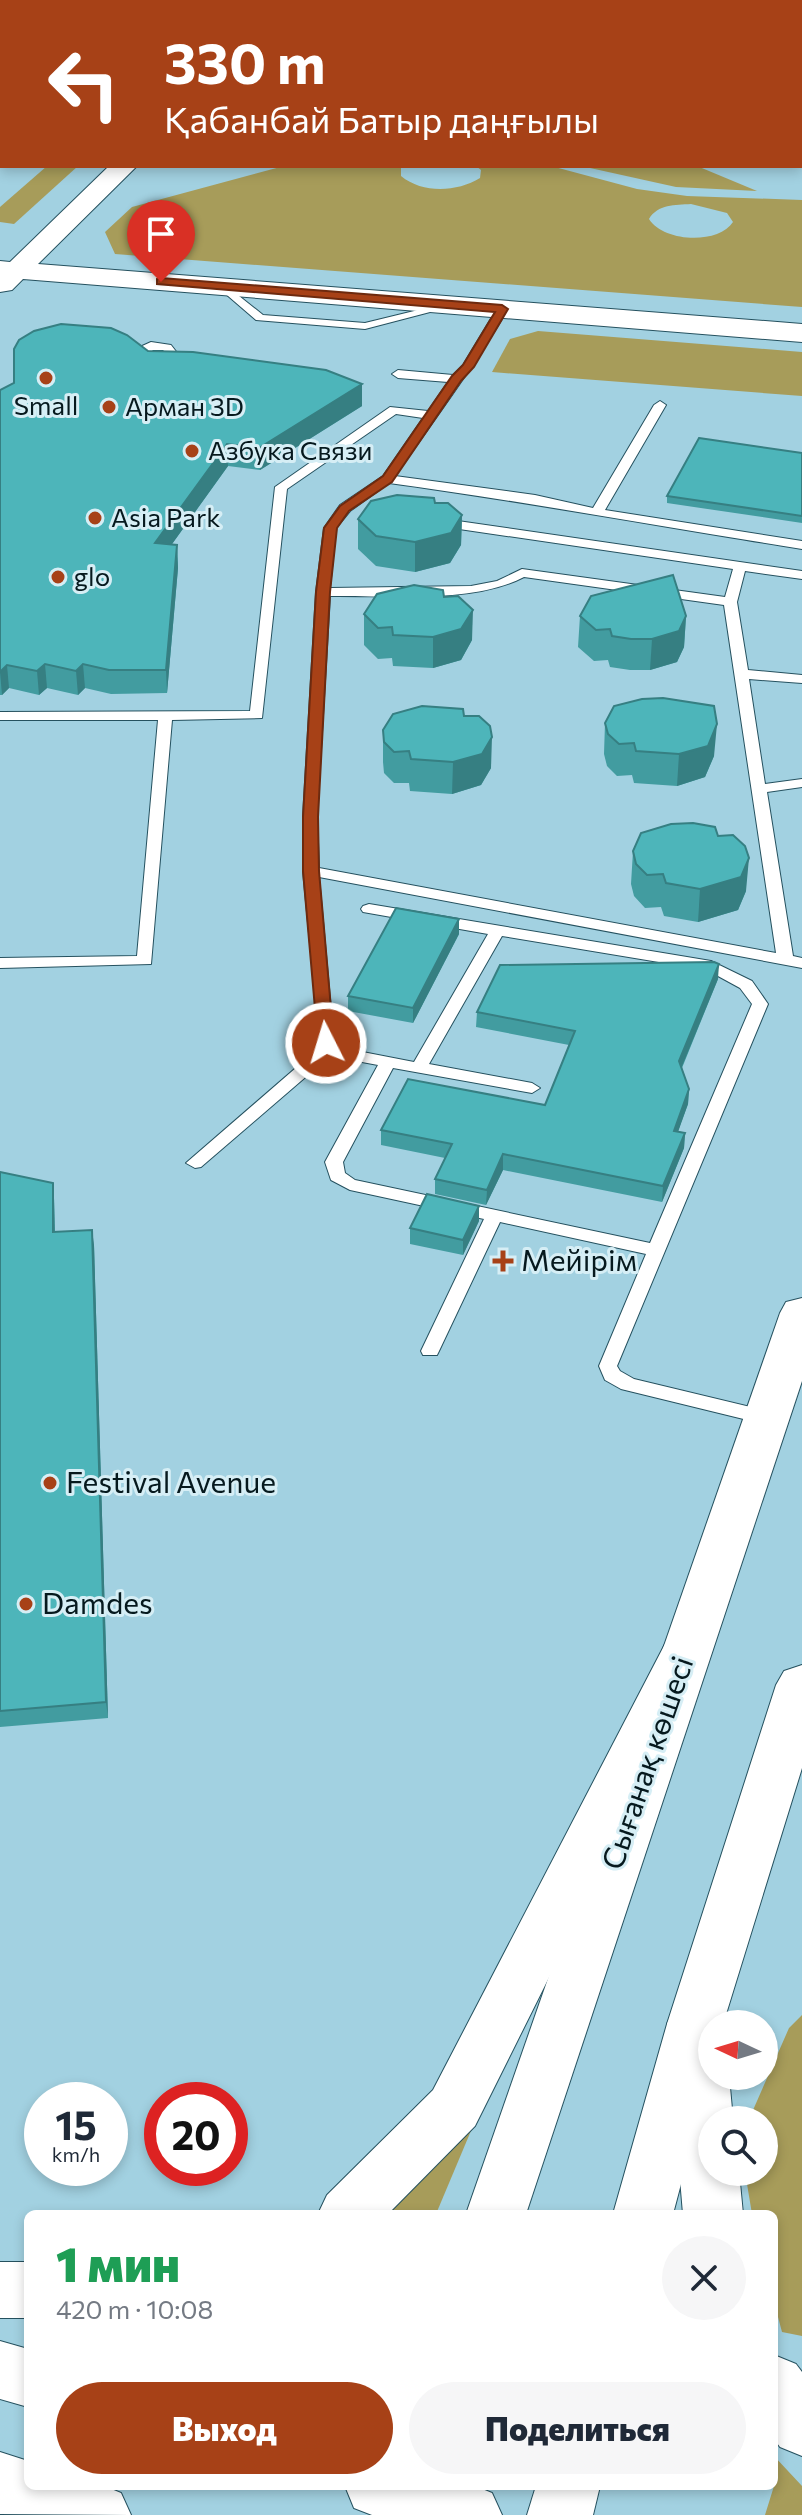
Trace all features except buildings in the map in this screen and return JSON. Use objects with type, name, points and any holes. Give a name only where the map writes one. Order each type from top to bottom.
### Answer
[{"type":"main road","points":[[4,270],[92,168]]},
{"type":"main road","points":[[4,270],[122,168]]},
{"type":"main road","points":[[4,270],[802,333]]},
{"type":"main road","name":"Сығанақ көшесі","points":[[497,2210],[764,1417],[802,1313]]},
{"type":"main road","points":[[352,2210],[454,2108],[683,1658]]},
{"type":"main road","points":[[644,2210],[695,2024],[802,1685]]},
{"type":"main road","points":[[695,2024],[713,2210]]},
{"type":"main road","points":[[0,2290],[24,2290]]},
{"type":"main road","points":[[0,2370],[24,2377]]},
{"type":"main road","points":[[778,2391],[802,2426]]},
{"type":"main road","points":[[0,2483],[98,2515]]},
{"type":"main road","points":[[560,2515],[567,2490]]},
{"type":"main road","points":[[394,2495],[469,2515]]},
{"type":"lane","points":[[328,1049],[311,871],[310,817],[323,592],[330,528],[387,479],[456,379],[468,367],[502,309]]},
{"type":"lane","points":[[398,374],[456,379]]},
{"type":"lane","points":[[597,513],[660,405]]},
{"type":"lane","points":[[0,716],[257,715],[281,487],[394,410],[432,415]]},
{"type":"lane","points":[[387,479],[535,499],[597,513],[802,545]]},
{"type":"lane","points":[[424,520],[802,575]]},
{"type":"lane","points":[[740,566],[730,602],[785,958]]},
{"type":"lane","points":[[323,592],[471,590],[501,584],[522,573],[730,602]]},
{"type":"lane","points":[[739,674],[802,679]]},
{"type":"lane","points":[[0,963],[145,961],[165,716]]},
{"type":"lane","points":[[758,789],[802,783]]},
{"type":"lane","points":[[311,871],[802,963]]},
{"type":"lane","points":[[369,909],[711,966],[735,976],[754,991],[760,1004],[608,1366],[612,1375],[628,1384],[764,1417]]},
{"type":"lane","points":[[419,1067],[498,930]]},
{"type":"lane","points":[[328,1049],[532,1088]]},
{"type":"lane","points":[[195,1163],[328,1049]]},
{"type":"lane","points":[[388,1062],[334,1162],[337,1176],[350,1184],[656,1250]]},
{"type":"lane","points":[[430,1351],[494,1217]]},
{"type":"shaded area","points":[[45,168],[76,168],[14,224],[0,222],[0,207]]},
{"type":"shaded area","points":[[277,168],[401,168],[401,176],[410,182],[440,189],[471,183],[480,178],[478,168],[558,168],[637,189],[687,196],[802,200],[802,307],[115,254],[105,232],[132,207]],"holes":[[[691,204],[727,213],[733,222],[716,234],[691,238],[666,232],[649,219],[667,206]]]},
{"type":"shaded area","points":[[590,168],[702,168],[757,191],[676,187]]},
{"type":"shaded area","points":[[538,331],[802,352],[802,396],[492,372],[510,339]]},
{"type":"shaded area","points":[[802,2015],[802,2336],[782,2332],[778,2317],[778,2210],[751,2210],[747,2186],[778,2186],[778,2106],[755,2106],[762,2090],[778,2090],[778,2053],[789,2028]]},
{"type":"shaded area","points":[[473,2126],[438,2210],[388,2210]]},
{"type":"shaded area","points":[[778,2460],[802,2486],[802,2515],[765,2515],[773,2490],[778,2490]]},
{"type":"place","name":"Small","points":[[46,378]]},
{"type":"place","name":"Арман 3D","points":[[109,407]]},
{"type":"place","name":"Азбука Связи","points":[[192,451]]},
{"type":"place","name":"Asia Park","points":[[95,518]]},
{"type":"place","name":"glo","points":[[58,577]]},
{"type":"place","name":"Мейірім","points":[[503,1261]]},
{"type":"place","name":"Festival Avenue","points":[[50,1483]]},
{"type":"place","name":"Damdes","points":[[26,1604]]},
{"type":"route","points":[[161,282],[502,309],[468,367],[456,379],[387,479],[345,508],[330,528],[323,592],[310,817],[311,871],[326,1043]]}]
